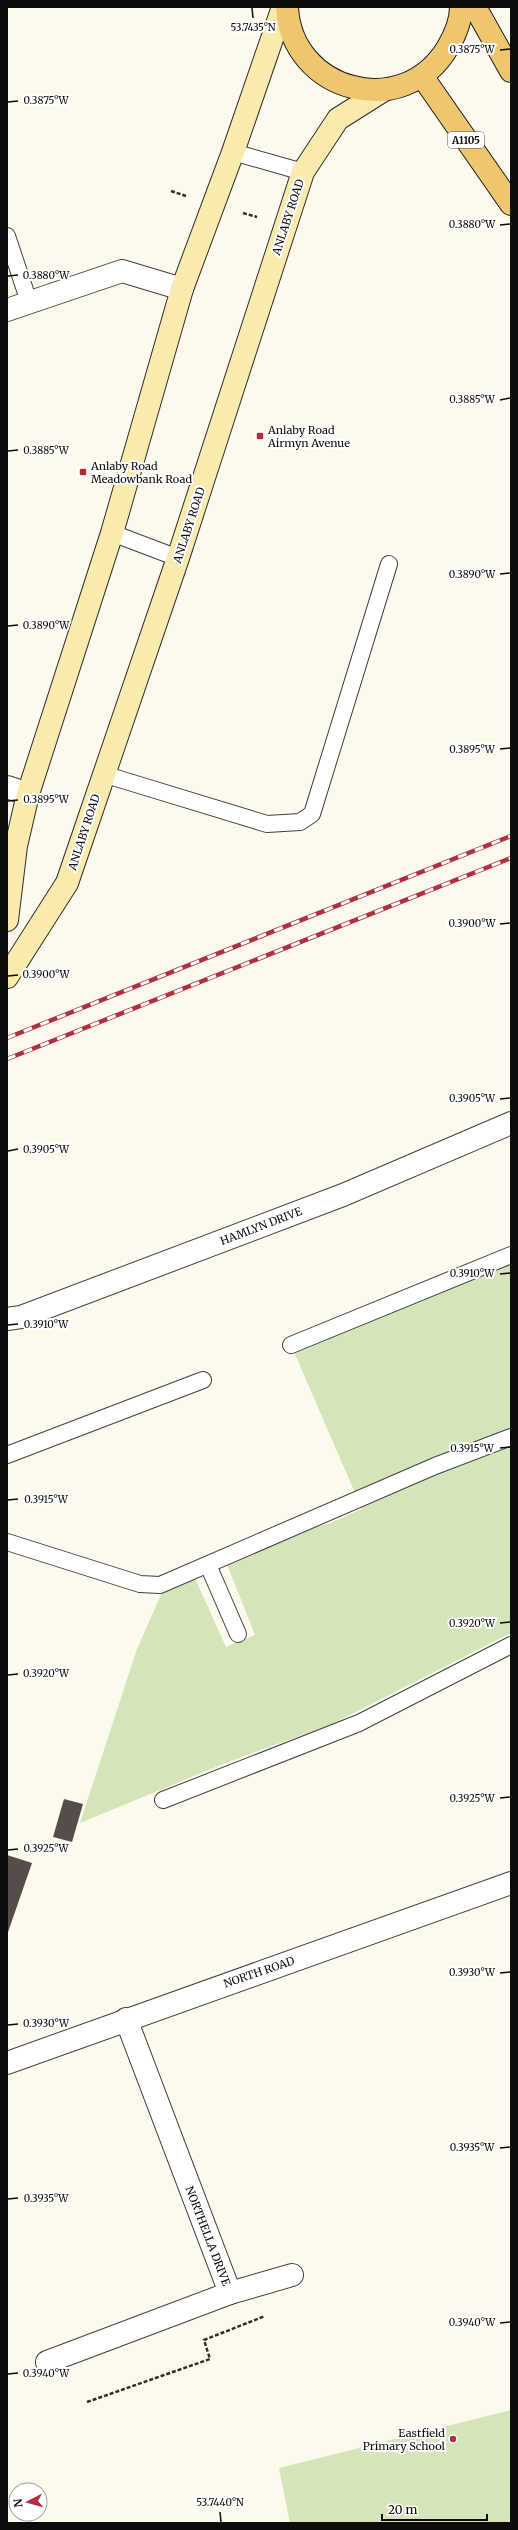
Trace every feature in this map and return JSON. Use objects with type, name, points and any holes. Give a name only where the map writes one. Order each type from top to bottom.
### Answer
[{"type":"main road","points":[[7,920],[16,846],[28,794],[112,533],[182,289],[233,152],[283,7]]},
{"type":"main road","points":[[287,7],[287,20],[293,38],[309,62],[332,80],[355,89],[384,90],[402,86],[422,76],[440,61],[457,31],[461,7]]},
{"type":"main road","points":[[475,7],[508,61]]},
{"type":"main road","name":"A1105","points":[[422,76],[511,204]]},
{"type":"main road","name":"ANLABY ROAD","points":[[7,977],[67,883],[178,558],[303,172],[338,119],[384,90]]},
{"type":"street","points":[[7,310],[122,271],[182,289]]},
{"type":"street","points":[[7,787],[28,794]]},
{"type":"street","name":"HAMLYN DRIVE","points":[[7,1319],[21,1317],[343,1195],[511,1123]]},
{"type":"street","name":"NORTH ROAD","points":[[7,2063],[126,2019],[511,1883]]},
{"type":"street","name":"NORTHELLA DRIVE","points":[[47,2362],[230,2292],[126,2019]]},
{"type":"street","points":[[230,2292],[292,2275]]},
{"type":"lane","points":[[233,152],[303,172]]},
{"type":"lane","points":[[7,236],[29,302]]},
{"type":"lane","points":[[112,533],[178,558]]},
{"type":"lane","points":[[103,774],[267,824],[300,822],[312,814],[389,564]]},
{"type":"lane","points":[[291,1345],[511,1255]]},
{"type":"lane","points":[[7,1455],[203,1380]]},
{"type":"lane","points":[[7,1542],[140,1584],[160,1585],[435,1466],[511,1437]]},
{"type":"lane","points":[[208,1565],[238,1634]]},
{"type":"lane","points":[[163,1800],[359,1723],[511,1645]]},
{"type":"path","points":[[87,2402],[210,2359],[204,2340],[278,2311],[270,2281]]},
{"type":"green space","points":[[511,1263],[511,1633],[332,1724],[228,1762],[80,1823],[137,1649],[163,1590],[194,1576],[226,1647],[255,1635],[226,1562],[303,1530],[328,1524],[362,1509],[294,1352]]},
{"type":"green space","name":"Eastfield Primary School","points":[[511,2410],[511,2523],[290,2523],[279,2468]]},
{"type":"building","points":[[64,1799],[83,1804],[72,1842],[53,1837]]},
{"type":"building","points":[[7,1855],[32,1863],[7,1935]]},
{"type":"railway","points":[[7,1038],[511,836]]},
{"type":"railway","points":[[7,1059],[511,858]]},
{"type":"place","name":"Anlaby Road Airmyn Avenue","points":[[260,436]]},
{"type":"place","name":"Anlaby Road Meadowbank Road","points":[[83,472]]},
{"type":"place","name":"Eastfield Primary School","points":[[453,2439]]}]
